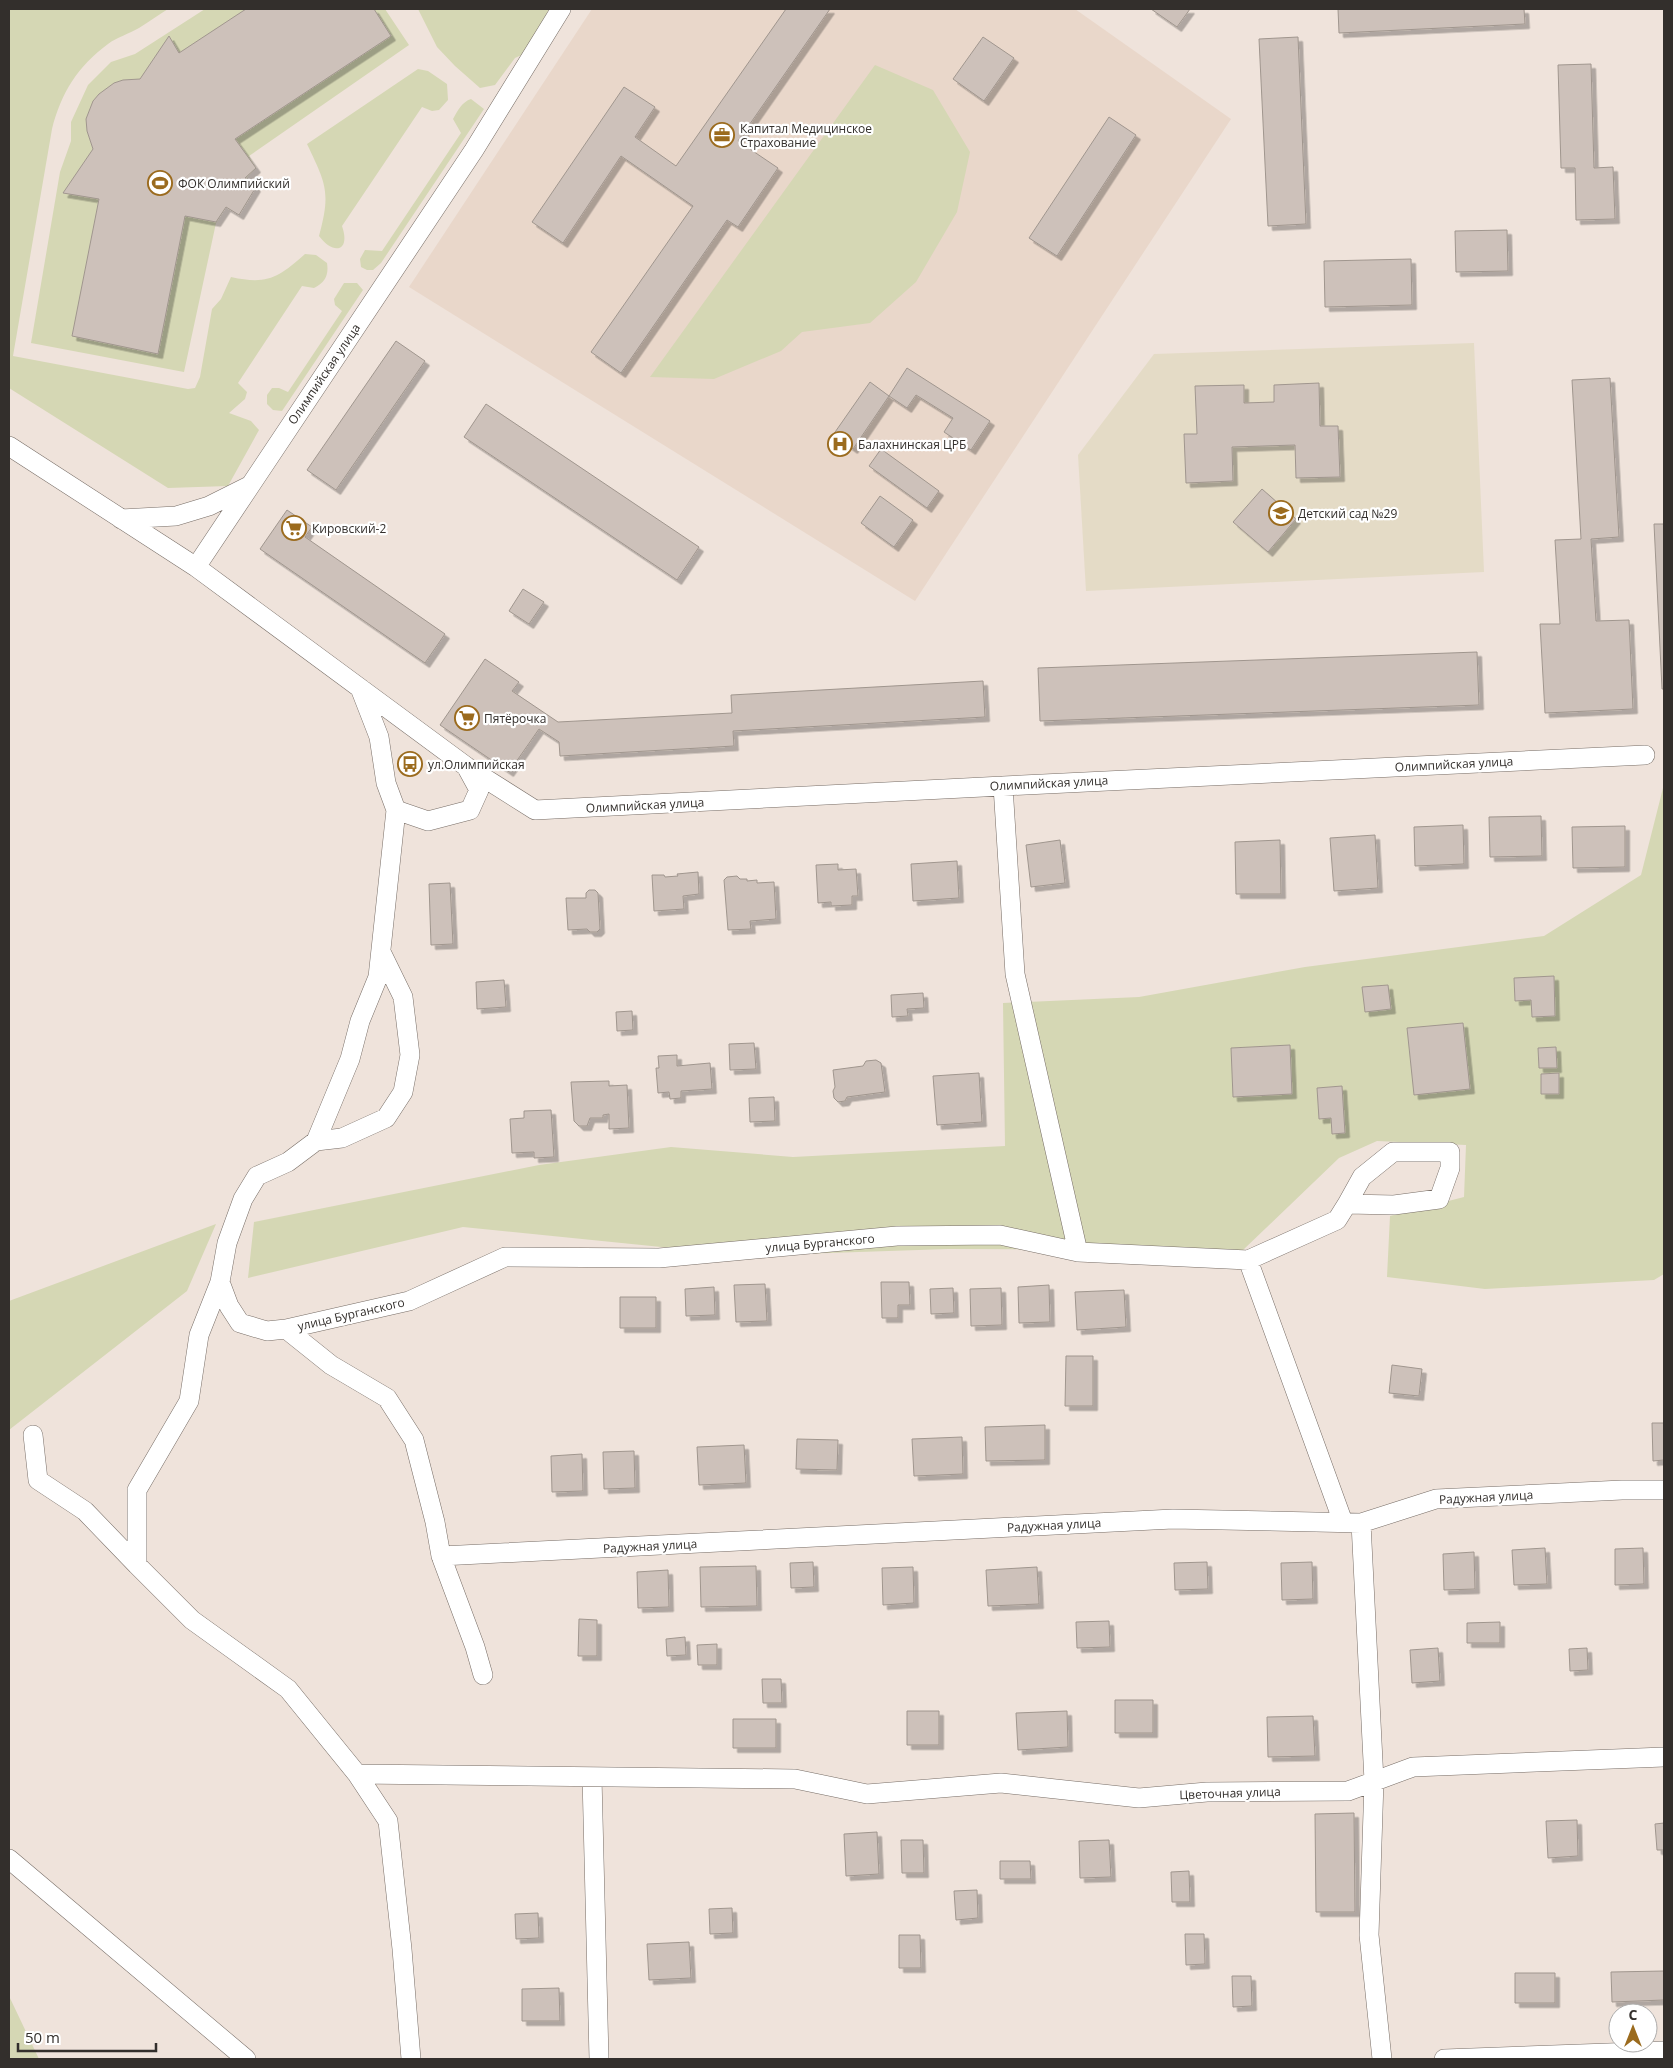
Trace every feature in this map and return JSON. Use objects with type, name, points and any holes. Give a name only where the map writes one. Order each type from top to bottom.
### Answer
[{"type":"street","name":"Олимпийская улица","points":[[560,9],[474,150],[196,567],[467,767],[535,810],[1645,755]]},
{"type":"street","points":[[9,446],[196,567]]},
{"type":"street","points":[[122,519],[176,516],[209,506],[250,486]]},
{"type":"street","points":[[316,1141],[350,1059],[360,1021],[378,977],[396,810],[386,783],[379,737],[360,688]]},
{"type":"street","name":"Олимпийская улица","points":[[396,810],[428,821],[470,810],[479,790],[467,767]]},
{"type":"street","points":[[1003,786],[1015,974],[1078,1252]]},
{"type":"street","points":[[137,1565],[137,1490],[189,1401],[199,1335],[220,1282],[226,1243],[243,1199],[257,1176],[288,1162],[316,1141],[342,1138],[386,1118],[403,1092],[410,1055],[403,997],[381,952]]},
{"type":"street","name":"улица Бурганского","points":[[220,1282],[229,1306],[240,1323],[267,1331],[286,1329],[409,1301],[505,1258],[659,1258],[897,1236],[1000,1235],[1078,1252],[1248,1260],[1338,1220],[1362,1177],[1393,1152],[1450,1152],[1450,1168],[1439,1199],[1394,1205],[1347,1204]]},
{"type":"street","points":[[1248,1260],[1352,1522],[1374,1781],[1368,1935],[1382,2059]]},
{"type":"street","points":[[286,1329],[331,1365],[387,1398],[414,1440],[442,1556],[475,1646],[483,1675]]},
{"type":"street","points":[[33,1434],[38,1480],[85,1511],[192,1620],[288,1689],[357,1774],[388,1822],[402,1949],[411,2059]]},
{"type":"street","name":"Радужная улица","points":[[442,1556],[1173,1519],[1352,1522],[1436,1499],[1622,1490],[1664,1490]]},
{"type":"street","name":"Цветочная улица","points":[[357,1774],[794,1779],[867,1794],[1001,1783],[1139,1798],[1207,1792],[1348,1791],[1413,1767],[1664,1757]]},
{"type":"street","points":[[592,1777],[599,2059]]},
{"type":"street","points":[[9,1859],[246,2059]]},
{"type":"street","points":[[1444,2059],[1664,2050]]},
{"type":"shaded area","name":"Балахнинская ЦРБ","points":[[592,9],[1075,9],[1231,119],[915,601],[409,287]]},
{"type":"shaded area","name":"Детский сад №29","points":[[1474,343],[1484,572],[1086,591],[1078,455],[1154,354]]},
{"type":"green space","points":[[9,9],[168,9],[97,52],[79,71],[60,104],[52,129],[13,356],[188,389],[195,388],[200,377],[212,309],[221,299],[231,277],[254,280],[271,278],[287,269],[305,254],[316,255],[327,263],[327,275],[321,284],[314,288],[302,286],[238,383],[247,392],[245,399],[229,413],[251,421],[259,430],[228,486],[168,488],[9,388]]},
{"type":"green space","name":"ФОК Олимпийский","points":[[205,9],[385,9],[409,45],[249,156],[256,168],[246,178],[256,187],[239,215],[226,207],[216,223],[184,372],[31,343],[60,172],[71,141],[71,122],[88,85],[111,62],[135,54]]},
{"type":"green space","points":[[418,9],[549,9],[526,53],[515,58],[495,85],[480,88],[437,47]]},
{"type":"green space","points":[[875,65],[933,90],[970,152],[957,212],[916,282],[870,323],[802,332],[781,351],[714,379],[650,377]]},
{"type":"green space","points":[[418,69],[428,71],[447,84],[448,100],[439,110],[432,111],[422,107],[342,226],[344,241],[342,246],[335,248],[330,246],[319,236],[325,209],[325,188],[319,169],[307,144]]},
{"type":"green space","points":[[471,99],[484,109],[381,263],[373,270],[361,267],[360,259],[365,250],[382,251],[461,133],[453,119],[463,104]]},
{"type":"green space","points":[[344,283],[357,283],[363,290],[282,411],[273,410],[267,404],[267,395],[272,388],[279,388],[288,392],[342,311],[335,305],[334,299]]},
{"type":"green space","points":[[1664,784],[1664,1274],[1654,1280],[1485,1289],[1387,1277],[1390,1216],[1464,1197],[1466,1145],[1377,1141],[1339,1158],[1243,1250],[948,1249],[799,1254],[681,1249],[463,1227],[248,1278],[254,1222],[539,1165],[671,1147],[793,1157],[1005,1146],[1003,1003],[1139,997],[1305,967],[1544,936],[1641,875]]},
{"type":"green space","points":[[216,1224],[187,1291],[9,1430],[9,1301]]},
{"type":"green space","points":[[9,1996],[39,2059],[9,2059]]},
{"type":"building","name":"ФОК Олимпийский","points":[[246,9],[374,9],[391,36],[235,139],[256,168],[245,178],[256,187],[239,215],[226,207],[216,222],[185,216],[158,354],[72,336],[99,199],[63,193],[93,149],[87,131],[86,119],[93,101],[114,83],[123,80],[140,79],[169,36],[179,53]]},
{"type":"building","points":[[786,9],[830,9],[738,141],[778,168],[738,227],[727,220],[621,373],[591,352],[693,206],[621,156],[563,243],[532,222],[624,87],[655,107],[635,137],[676,166]]},
{"type":"building","points":[[1151,9],[1190,9],[1177,27]]},
{"type":"building","points":[[1338,9],[1524,9],[1525,24],[1339,33]]},
{"type":"building","points":[[983,37],[1014,58],[984,101],[953,79]]},
{"type":"building","points":[[1298,37],[1306,224],[1268,226],[1259,39]]},
{"type":"building","points":[[1591,64],[1594,168],[1613,167],[1615,219],[1576,220],[1575,168],[1561,168],[1558,65]]},
{"type":"building","points":[[1109,117],[1136,135],[1057,256],[1029,238]]},
{"type":"building","points":[[1507,230],[1508,271],[1456,272],[1455,231]]},
{"type":"building","points":[[1411,259],[1412,305],[1325,307],[1324,261]]},
{"type":"building","points":[[396,341],[425,361],[336,490],[307,470]]},
{"type":"building","points":[[907,368],[990,421],[971,450],[944,432],[953,418],[916,395],[907,408],[889,396]]},
{"type":"building","points":[[1610,378],[1619,537],[1591,539],[1596,621],[1629,620],[1633,709],[1545,713],[1540,624],[1560,624],[1555,540],[1581,539],[1572,380]]},
{"type":"building","points":[[870,382],[889,396],[853,449],[833,435]]},
{"type":"building","points":[[1319,383],[1320,426],[1338,426],[1340,477],[1296,478],[1295,445],[1232,447],[1233,481],[1186,483],[1184,434],[1197,434],[1195,386],[1244,385],[1244,403],[1274,402],[1274,385]]},
{"type":"building","points":[[486,404],[699,547],[677,580],[464,437]]},
{"type":"building","points":[[881,449],[939,491],[927,508],[869,466]]},
{"type":"building","points":[[1262,489],[1296,519],[1268,552],[1233,522]]},
{"type":"building","points":[[880,496],[913,520],[894,547],[861,523]]},
{"type":"building","points":[[287,510],[312,527],[305,537],[445,634],[425,663],[260,549]]},
{"type":"building","points":[[1654,524],[1664,524],[1664,689],[1662,689]]},
{"type":"building","points":[[523,589],[544,602],[529,624],[509,611]]},
{"type":"building","points":[[1477,652],[1479,705],[1040,721],[1038,668]]},
{"type":"building","points":[[485,659],[519,682],[512,691],[558,722],[732,713],[731,695],[983,681],[985,717],[733,731],[734,746],[560,756],[559,742],[539,729],[509,772],[440,725]]},
{"type":"building","points":[[1541,816],[1542,856],[1490,857],[1489,817]]},
{"type":"building","points":[[1463,825],[1464,864],[1415,866],[1414,827]]},
{"type":"building","points":[[1625,826],[1625,867],[1573,868],[1572,827]]},
{"type":"building","points":[[1375,835],[1378,888],[1334,891],[1330,838]]},
{"type":"building","points":[[1060,840],[1065,883],[1031,887],[1026,845]]},
{"type":"building","points":[[1280,840],[1281,894],[1236,894],[1235,842]]},
{"type":"building","points":[[957,861],[959,898],[913,901],[911,864]]},
{"type":"building","points":[[838,864],[838,870],[856,869],[858,896],[852,896],[852,905],[831,906],[831,902],[818,903],[816,865]]},
{"type":"building","points":[[698,872],[699,894],[683,896],[684,909],[654,911],[652,875],[664,875],[665,877]]},
{"type":"building","points":[[737,876],[740,879],[747,879],[747,881],[757,880],[757,883],[774,882],[776,919],[750,921],[751,929],[728,930],[724,880],[727,877]]},
{"type":"building","points":[[450,883],[453,944],[431,945],[429,884]]},
{"type":"building","points":[[589,890],[595,890],[598,893],[600,929],[597,932],[590,932],[587,929],[568,930],[566,898],[586,898],[586,893]]},
{"type":"building","points":[[1554,976],[1555,1016],[1532,1017],[1531,1000],[1515,1001],[1514,978]]},
{"type":"building","points":[[504,980],[506,1007],[477,1009],[476,982]]},
{"type":"building","points":[[1388,985],[1391,1009],[1365,1012],[1362,987]]},
{"type":"building","points":[[923,993],[924,1008],[907,1009],[908,1016],[892,1017],[891,995]]},
{"type":"building","points":[[632,1011],[633,1030],[617,1031],[616,1012]]},
{"type":"building","points":[[1463,1023],[1470,1089],[1414,1095],[1407,1028]]},
{"type":"building","points":[[754,1043],[756,1069],[730,1070],[729,1044]]},
{"type":"building","points":[[1290,1045],[1292,1094],[1233,1097],[1231,1048]]},
{"type":"building","points":[[1556,1047],[1557,1068],[1539,1068],[1538,1048]]},
{"type":"building","points":[[677,1055],[677,1066],[710,1063],[712,1089],[681,1091],[681,1098],[670,1099],[669,1092],[658,1093],[656,1068],[659,1068],[658,1056]]},
{"type":"building","points":[[876,1060],[881,1063],[885,1092],[847,1097],[845,1101],[838,1102],[834,1098],[833,1070],[863,1066],[866,1061]]},
{"type":"building","points":[[979,1073],[982,1122],[937,1125],[933,1076]]},
{"type":"building","points":[[1559,1073],[1559,1094],[1541,1094],[1541,1074]]},
{"type":"building","points":[[609,1081],[609,1086],[627,1085],[629,1128],[609,1129],[609,1114],[603,1115],[603,1118],[590,1118],[587,1126],[579,1126],[574,1121],[571,1082]]},
{"type":"building","points":[[1342,1086],[1345,1133],[1332,1134],[1331,1118],[1319,1119],[1317,1088]]},
{"type":"building","points":[[774,1097],[775,1121],[750,1122],[749,1098]]},
{"type":"building","points":[[551,1110],[554,1157],[534,1158],[534,1152],[512,1153],[510,1119],[524,1118],[524,1111]]},
{"type":"building","points":[[881,1282],[909,1282],[910,1305],[898,1305],[898,1318],[882,1318]]},
{"type":"building","points":[[765,1284],[767,1321],[736,1322],[734,1285]]},
{"type":"building","points":[[1049,1285],[1050,1322],[1019,1323],[1018,1287]]},
{"type":"building","points":[[714,1287],[715,1315],[686,1316],[685,1289]]},
{"type":"building","points":[[953,1288],[954,1313],[931,1314],[930,1289]]},
{"type":"building","points":[[1001,1288],[1002,1325],[971,1326],[970,1289]]},
{"type":"building","points":[[1124,1290],[1126,1327],[1077,1330],[1075,1292]]},
{"type":"building","points":[[620,1297],[656,1297],[656,1328],[620,1328]]},
{"type":"building","points":[[1066,1356],[1093,1356],[1093,1406],[1065,1406]]},
{"type":"building","points":[[1392,1365],[1422,1369],[1419,1396],[1389,1393]]},
{"type":"building","points":[[1652,1423],[1664,1423],[1664,1460],[1653,1461]]},
{"type":"building","points":[[1045,1425],[1045,1460],[986,1461],[985,1427]]},
{"type":"building","points":[[962,1437],[963,1474],[914,1476],[912,1439]]},
{"type":"building","points":[[797,1439],[838,1440],[837,1470],[796,1469]]},
{"type":"building","points":[[744,1445],[746,1483],[699,1485],[697,1447]]},
{"type":"building","points":[[634,1451],[635,1488],[604,1489],[603,1452]]},
{"type":"building","points":[[582,1454],[583,1491],[552,1492],[551,1456]]},
{"type":"building","points":[[1545,1548],[1547,1584],[1514,1585],[1512,1550]]},
{"type":"building","points":[[1643,1548],[1644,1584],[1615,1585],[1615,1549]]},
{"type":"building","points":[[1474,1552],[1475,1589],[1444,1590],[1443,1554]]},
{"type":"building","points":[[813,1562],[814,1587],[791,1588],[790,1563]]},
{"type":"building","points":[[1207,1562],[1208,1589],[1175,1590],[1174,1563]]},
{"type":"building","points":[[1312,1562],[1313,1599],[1282,1600],[1281,1563]]},
{"type":"building","points":[[756,1566],[757,1606],[701,1607],[700,1567]]},
{"type":"building","points":[[913,1567],[914,1603],[883,1605],[882,1568]]},
{"type":"building","points":[[1037,1567],[1039,1604],[988,1606],[986,1570]]},
{"type":"building","points":[[668,1570],[669,1607],[638,1608],[637,1572]]},
{"type":"building","points":[[579,1619],[597,1620],[597,1656],[578,1656]]},
{"type":"building","points":[[1109,1621],[1110,1647],[1077,1648],[1076,1622]]},
{"type":"building","points":[[1500,1622],[1500,1643],[1467,1643],[1467,1623]]},
{"type":"building","points":[[685,1637],[686,1655],[667,1656],[666,1639]]},
{"type":"building","points":[[717,1644],[717,1665],[698,1665],[697,1645]]},
{"type":"building","points":[[1438,1648],[1440,1681],[1412,1683],[1410,1650]]},
{"type":"building","points":[[1587,1648],[1588,1670],[1570,1671],[1569,1649]]},
{"type":"building","points":[[762,1679],[781,1679],[782,1703],[763,1703]]},
{"type":"building","points":[[1115,1700],[1153,1700],[1153,1733],[1115,1733]]},
{"type":"building","points":[[907,1711],[939,1711],[939,1745],[907,1745]]},
{"type":"building","points":[[1067,1711],[1068,1747],[1018,1750],[1016,1713]]},
{"type":"building","points":[[1313,1716],[1315,1756],[1268,1757],[1267,1717]]},
{"type":"building","points":[[733,1719],[776,1719],[776,1748],[733,1748]]},
{"type":"building","points":[[1354,1813],[1355,1912],[1316,1912],[1315,1814]]},
{"type":"building","points":[[1577,1820],[1578,1856],[1548,1858],[1546,1821]]},
{"type":"building","points":[[1664,1823],[1664,1850],[1657,1850],[1655,1824]]},
{"type":"building","points":[[877,1832],[879,1874],[846,1876],[844,1834]]},
{"type":"building","points":[[901,1840],[923,1840],[924,1873],[902,1873]]},
{"type":"building","points":[[1109,1840],[1111,1877],[1080,1878],[1079,1841]]},
{"type":"building","points":[[1000,1861],[1030,1861],[1031,1879],[1000,1879]]},
{"type":"building","points":[[1189,1871],[1190,1902],[1172,1902],[1171,1872]]},
{"type":"building","points":[[977,1890],[978,1918],[956,1920],[954,1891]]},
{"type":"building","points":[[732,1908],[733,1933],[710,1934],[709,1909]]},
{"type":"building","points":[[538,1913],[539,1938],[516,1939],[515,1914]]},
{"type":"building","points":[[1185,1934],[1204,1934],[1205,1964],[1186,1965]]},
{"type":"building","points":[[899,1935],[920,1935],[921,1968],[899,1968]]},
{"type":"building","points":[[689,1942],[691,1978],[649,1980],[647,1944]]},
{"type":"building","points":[[1664,1971],[1664,2000],[1612,2002],[1611,1972]]},
{"type":"building","points":[[1515,1973],[1555,1973],[1555,2003],[1515,2003]]},
{"type":"building","points":[[1232,1976],[1251,1976],[1252,2006],[1233,2007]]},
{"type":"building","points":[[559,1988],[560,2021],[522,2021],[522,1989]]},
{"type":"place","name":"Капитал Медицинское Страхование","points":[[722,135]]},
{"type":"place","name":"ФОК Олимпийский","points":[[160,183]]},
{"type":"place","name":"Балахнинская ЦРБ","points":[[840,444]]},
{"type":"place","name":"Детский сад №29","points":[[1281,513]]},
{"type":"place","name":"Кировский-2","points":[[294,528]]},
{"type":"place","name":"Пятёрочка","points":[[467,718]]},
{"type":"place","name":"ул.Олимпийская","points":[[410,764]]}]
